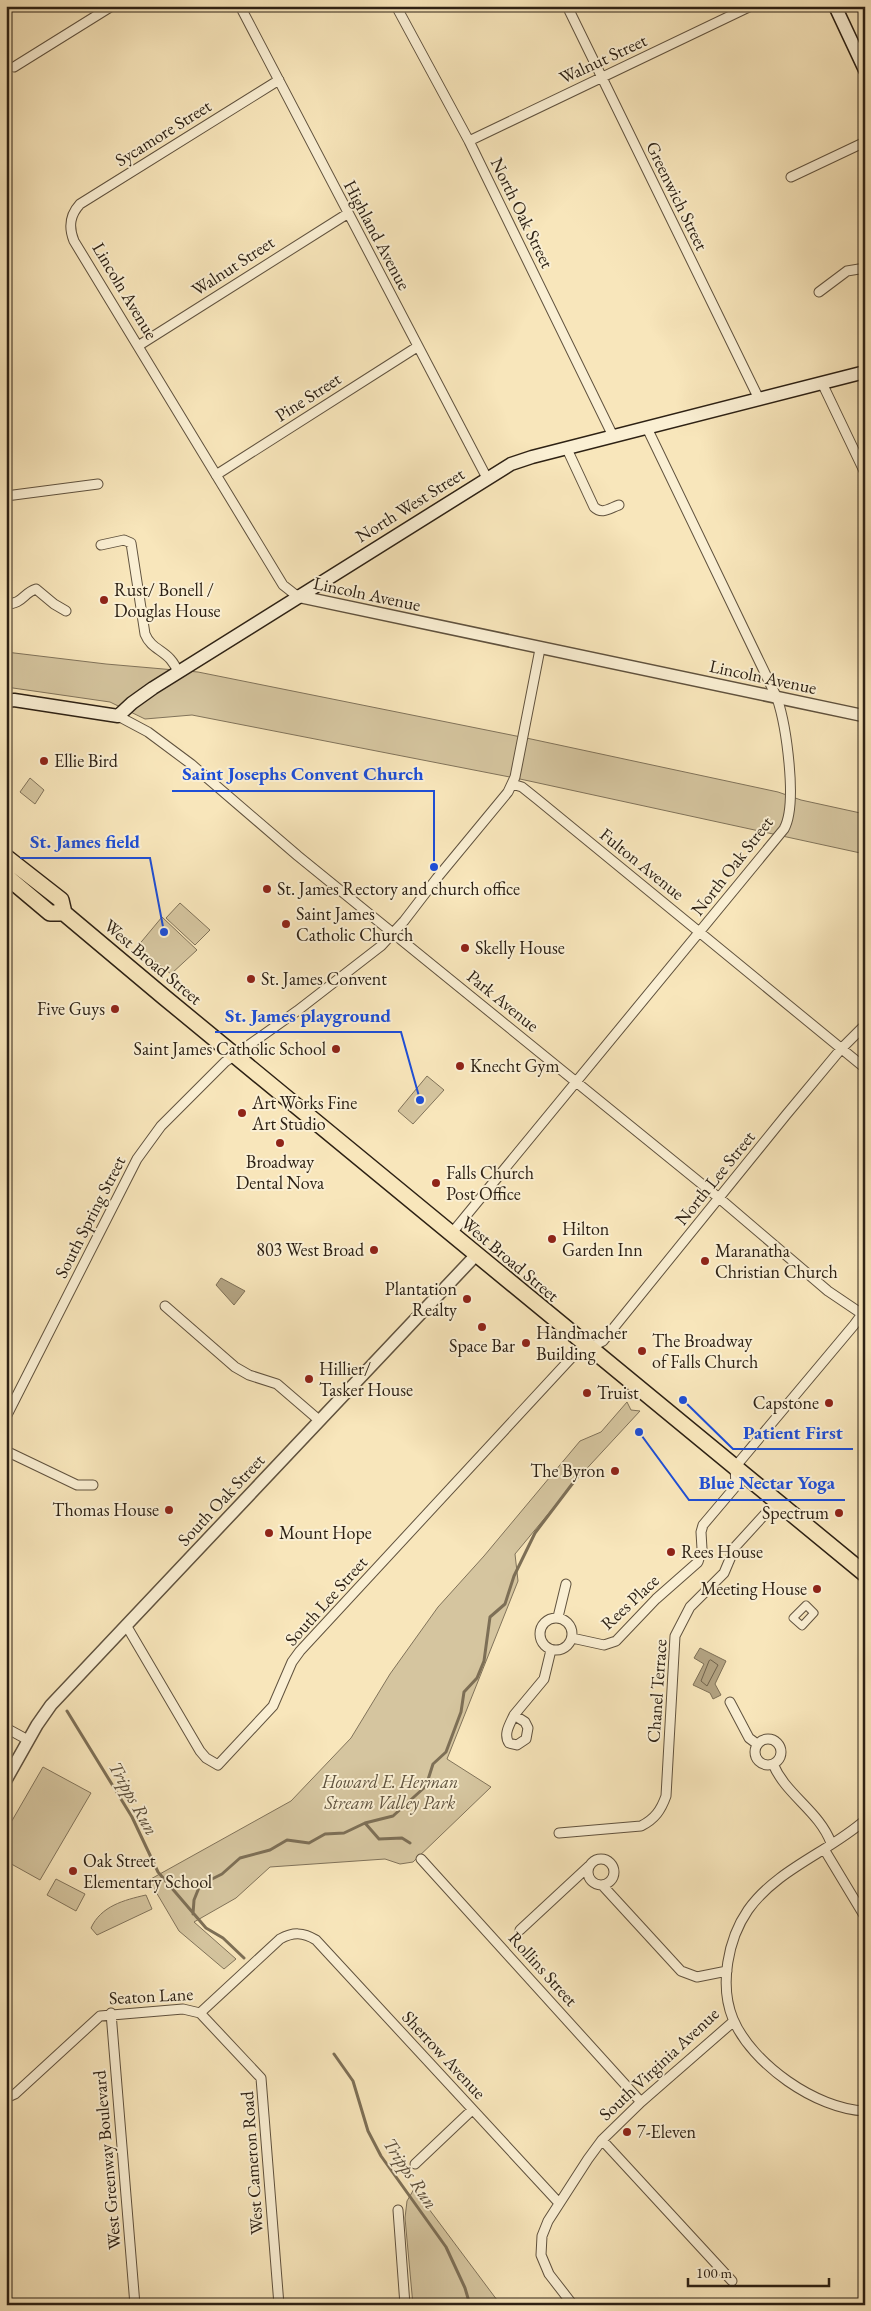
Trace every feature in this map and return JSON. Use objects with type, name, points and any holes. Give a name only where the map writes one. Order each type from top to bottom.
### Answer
[{"type":"main road","points":[[836,6],[865,70]]},
{"type":"main road","name":"North West Street","points":[[118,716],[132,703],[297,596],[487,478],[518,462],[865,372]]},
{"type":"main road","points":[[6,701],[14,700],[118,716]]},
{"type":"main road","name":"West Broad Street","points":[[6,858],[61,900],[64,913],[865,1574]]},
{"type":"main road","name":"West Broad Street","points":[[6,876],[50,913],[64,913]]},
{"type":"street","points":[[14,67],[112,6]]},
{"type":"street","name":"Highland Avenue","points":[[240,6],[347,214],[487,478]]},
{"type":"street","name":"North Oak Street","points":[[396,6],[469,141],[613,436]]},
{"type":"street","name":"Greenwich Street","points":[[567,6],[759,399]]},
{"type":"street","name":"Walnut Street","points":[[469,141],[751,6]]},
{"type":"street","name":"Sycamore Street","points":[[71,219],[80,204],[279,80]]},
{"type":"street","points":[[791,177],[865,142]]},
{"type":"street","name":"Walnut Street","points":[[138,346],[347,214]]},
{"type":"street","name":"Lincoln Avenue","points":[[71,219],[70,227],[74,241],[283,585],[297,596],[540,649],[865,716]]},
{"type":"street","points":[[819,292],[846,271],[865,268]]},
{"type":"street","name":"Pine Street","points":[[216,475],[417,347]]},
{"type":"street","points":[[822,383],[865,473]]},
{"type":"street","name":"North Oak Street","points":[[451,1234],[700,933],[784,829],[788,821],[790,803],[788,766],[784,726],[777,698],[648,428]]},
{"type":"street","points":[[567,449],[594,508],[605,511],[619,505]]},
{"type":"street","points":[[6,496],[98,484]]},
{"type":"street","points":[[101,546],[124,540],[131,543],[146,636],[172,659],[178,673]]},
{"type":"street","points":[[6,604],[20,601],[32,590],[36,589],[66,611]]},
{"type":"street","points":[[512,784],[540,649]]},
{"type":"street","name":"Park Avenue","points":[[118,716],[148,732],[191,764],[298,856],[719,1198],[828,1291],[864,1313]]},
{"type":"street","name":"Fulton Avenue","points":[[512,784],[522,787],[537,799],[865,1068]]},
{"type":"street","name":"South Spring Street","points":[[6,1417],[137,1159],[161,1126],[224,1062],[327,988],[381,946],[394,933],[505,796],[512,784]]},
{"type":"street","name":"North Lee Street","points":[[589,1348],[603,1341],[841,1049],[865,1025]]},
{"type":"street","name":"South Oak Street","points":[[6,1780],[42,1717],[55,1702],[476,1254]]},
{"type":"street","points":[[165,1306],[235,1367],[249,1375],[277,1384],[320,1421]]},
{"type":"street","points":[[735,1467],[864,1313]]},
{"type":"street","name":"South Lee Street","points":[[126,1625],[200,1751],[218,1765],[273,1706],[292,1662],[300,1651],[573,1356],[589,1348]]},
{"type":"street","points":[[6,1451],[77,1485],[93,1485]]},
{"type":"street","name":"Rees Place","points":[[572,1638],[604,1645],[616,1641],[656,1599],[698,1562],[702,1549],[701,1532],[703,1525],[736,1486],[735,1467]]},
{"type":"street","name":"Chanel Terrace","points":[[559,1833],[641,1826],[649,1822],[662,1808],[666,1796],[675,1636],[690,1607],[724,1573],[734,1547],[777,1501]]},
{"type":"street","points":[[558,1617],[566,1584]]},
{"type":"street","points":[[558,1617],[569,1624],[572,1630],[572,1638],[564,1647],[551,1650],[541,1642],[540,1631],[545,1621],[558,1617]]},
{"type":"street","points":[[514,1715],[544,1679],[551,1650]]},
{"type":"street","points":[[730,1702],[749,1738],[757,1744]]},
{"type":"street","points":[[6,1728],[28,1740]]},
{"type":"street","points":[[766,1739],[778,1743],[782,1752],[780,1760],[766,1765],[757,1759],[755,1753],[757,1744],[766,1739]]},
{"type":"street","points":[[773,1764],[778,1774],[823,1824],[828,1846],[865,1917]]},
{"type":"street","name":"South Virginia Avenue","points":[[573,2305],[549,2274],[541,2255],[544,2228],[602,2140],[641,2102],[734,2020],[727,1988],[727,1971],[737,1929],[751,1906],[771,1886],[865,1820]]},
{"type":"street","name":"Rollins Street","points":[[421,1859],[641,2102]]},
{"type":"street","points":[[520,1930],[589,1866],[600,1859],[612,1864],[613,1877],[603,1886]]},
{"type":"street","points":[[589,1866],[589,1879],[595,1885],[603,1886],[681,1971],[697,1977],[727,1971]]},
{"type":"street","name":"Seaton Lane","points":[[6,2098],[15,2094],[100,2016],[111,2013],[183,2009],[200,2013],[280,1939],[301,1934]]},
{"type":"street","name":"Sherrow Avenue","points":[[301,1934],[316,1940],[560,2203]]},
{"type":"street","name":"West Greenway Boulevard","points":[[111,2013],[135,2305]]},
{"type":"street","name":"West Cameron Road","points":[[200,2013],[261,2078],[279,2305]]},
{"type":"street","points":[[734,2020],[760,2057],[791,2084],[817,2099],[834,2105],[865,2111]]},
{"type":"street","points":[[415,2164],[472,2110]]},
{"type":"street","points":[[602,2140],[732,2281]]},
{"type":"street","points":[[398,2210],[405,2305]]},
{"type":"street","points":[[6,2295],[7,2305]]},
{"type":"green space","points":[[6,652],[106,664],[198,672],[531,739],[778,792],[801,800],[865,814],[865,854],[520,779],[192,715],[145,719],[110,702],[6,687]]},
{"type":"green space","points":[[30,778],[44,790],[35,804],[20,792]]},
{"type":"green space","points":[[180,903],[210,930],[195,945],[166,918]]},
{"type":"green space","points":[[162,917],[197,950],[171,974],[137,947]]},
{"type":"green space","points":[[427,1076],[444,1090],[413,1124],[398,1111]]},
{"type":"green space","name":"Howard E. Herman Stream Valley Park","points":[[627,1402],[631,1410],[640,1411],[578,1478],[515,1554],[518,1581],[447,1759],[491,1787],[413,1862],[400,1864],[385,1859],[270,1867],[236,1898],[194,1922],[236,1959],[224,1969],[179,1931],[149,1880],[291,1801],[351,1738],[390,1674],[438,1607],[484,1556],[580,1441],[601,1432]]},
{"type":"green space","points":[[43,1767],[91,1793],[40,1880],[6,1861],[6,1831]]},
{"type":"green space","points":[[56,1879],[85,1894],[76,1911],[47,1895]]},
{"type":"green space","points":[[146,1895],[152,1909],[97,1935],[91,1928],[95,1920],[107,1909],[130,1899]]},
{"type":"green space","points":[[414,2189],[501,2305],[413,2305],[405,2218],[407,2201]]},
{"type":"water","points":[[221,1278],[245,1291],[234,1305],[216,1285]]},
{"type":"water","points":[[700,1648],[726,1661],[715,1684],[721,1695],[713,1699],[710,1693],[693,1685],[704,1664],[694,1658]]},
{"type":"waterway","points":[[193,1914],[194,1900],[200,1885],[222,1874],[240,1858],[270,1850],[287,1840],[309,1843],[325,1834],[344,1833],[365,1823],[393,1816],[426,1786],[433,1764],[446,1752],[461,1712],[464,1692],[477,1678],[484,1661],[490,1617],[505,1604],[514,1576],[535,1533],[579,1475]]},
{"type":"waterway","name":"Tripps Run","points":[[67,1711],[132,1817],[158,1872],[206,1928],[223,1938],[244,1958]]},
{"type":"waterway","points":[[365,1823],[379,1839],[402,1838],[410,1843]]},
{"type":"waterway","name":"Tripps Run","points":[[334,2054],[353,2081],[368,2131],[381,2156],[446,2247],[465,2288],[470,2305]]},
{"type":"place","name":"Rust/ Bonell / Douglas House","points":[[104,600]]},
{"type":"place","name":"Ellie Bird","points":[[44,761]]},
{"type":"place","name":"Saint Josephs Convent Church","points":[[434,867]]},
{"type":"place","name":"St. James Rectory and church office","points":[[267,889]]},
{"type":"place","name":"Saint James Catholic Church","points":[[286,924]]},
{"type":"place","name":"St. James field","points":[[164,932]]},
{"type":"place","name":"Skelly House","points":[[465,948]]},
{"type":"place","name":"St. James Convent","points":[[251,979]]},
{"type":"place","name":"Five Guys","points":[[115,1009]]},
{"type":"place","name":"Saint James Catholic School","points":[[336,1049]]},
{"type":"place","name":"Knecht Gym","points":[[460,1066]]},
{"type":"place","name":"St. James playground","points":[[420,1100]]},
{"type":"place","name":"Art Works Fine Art Studio","points":[[242,1113]]},
{"type":"place","name":"Broadway Dental Nova","points":[[280,1143]]},
{"type":"place","name":"Falls Church Post Office","points":[[436,1183]]},
{"type":"place","name":"Hilton Garden Inn","points":[[552,1239]]},
{"type":"place","name":"803 West Broad","points":[[374,1250]]},
{"type":"place","name":"Maranatha Christian Church","points":[[705,1261]]},
{"type":"place","name":"Plantation Realty","points":[[467,1299]]},
{"type":"place","name":"Space Bar","points":[[482,1327]]},
{"type":"place","name":"Handmacher Building","points":[[526,1343]]},
{"type":"place","name":"The Broadway of Falls Church","points":[[642,1351]]},
{"type":"place","name":"Hillier/ Tasker House","points":[[309,1379]]},
{"type":"place","name":"Truist","points":[[587,1393]]},
{"type":"place","name":"Patient First","points":[[683,1400]]},
{"type":"place","name":"Capstone","points":[[829,1403]]},
{"type":"place","name":"Blue Nectar Yoga","points":[[639,1432]]},
{"type":"place","name":"The Byron","points":[[615,1471]]},
{"type":"place","name":"Thomas House","points":[[169,1510]]},
{"type":"place","name":"Spectrum","points":[[839,1513]]},
{"type":"place","name":"Mount Hope","points":[[269,1533]]},
{"type":"place","name":"Rees House","points":[[671,1552]]},
{"type":"place","name":"Meeting House","points":[[817,1589]]},
{"type":"place","name":"Oak Street Elementary School","points":[[73,1871]]},
{"type":"place","name":"7-Eleven","points":[[627,2132]]}]
